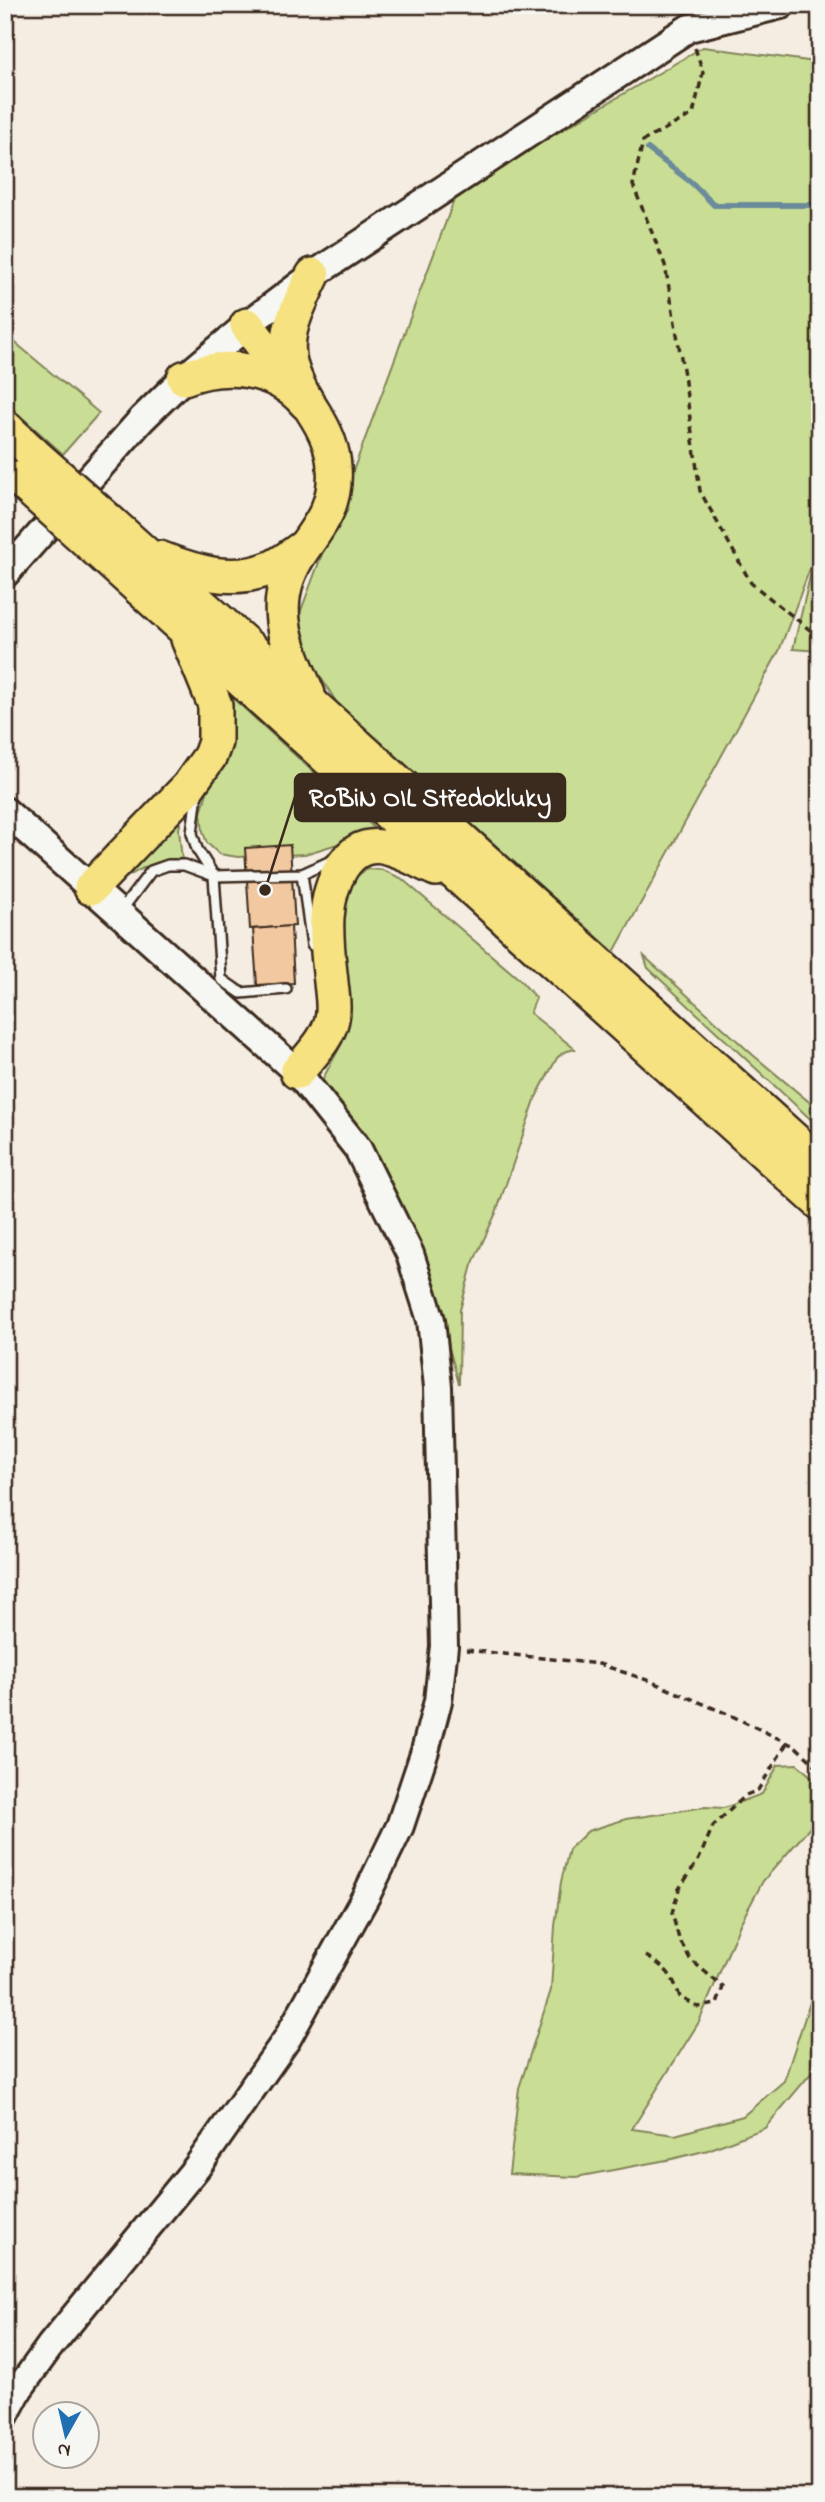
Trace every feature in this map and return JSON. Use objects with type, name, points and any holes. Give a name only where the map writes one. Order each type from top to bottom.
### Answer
[{"type":"highway","points":[[313,275],[295,312],[288,336],[287,352],[298,385],[328,437],[335,481],[325,517],[291,569],[285,587],[282,621],[288,649],[314,706]]},
{"type":"highway","points":[[247,325],[313,411]]},
{"type":"highway","points":[[184,378],[215,369],[248,370],[278,380],[303,399],[313,411]]},
{"type":"highway","points":[[5,428],[19,467],[99,532],[183,627],[820,1203]]},
{"type":"highway","points":[[99,532],[145,553],[200,572],[238,576],[273,568],[304,548]]},
{"type":"highway","points":[[145,553],[820,1163]]},
{"type":"highway","points":[[91,888],[201,772],[215,742],[215,705],[183,627]]},
{"type":"highway","points":[[297,1072],[320,1030],[332,1020],[327,915],[338,875],[354,853],[362,847],[372,845],[391,849],[466,883]]},
{"type":"street","points":[[5,575],[142,419],[184,378],[247,325],[313,275],[696,20],[781,5]]},
{"type":"street","points":[[5,811],[297,1072],[358,1149],[410,1254],[431,1320],[438,1387],[444,1646],[438,1701],[425,1751],[400,1826],[366,1896],[287,2039],[197,2167],[50,2346],[19,2389],[5,2415]]},
{"type":"lane","points":[[201,772],[192,833],[197,849],[214,876],[220,979],[241,993],[286,989]]},
{"type":"lane","points":[[119,913],[151,871],[168,865],[184,865],[214,876],[302,874],[354,853]]},
{"type":"lane","points":[[302,874],[312,951]]},
{"type":"path","points":[[696,20],[703,72],[693,114],[643,141],[633,185],[665,265],[700,491],[751,583],[820,638]]},
{"type":"path","points":[[444,1646],[491,1654],[548,1657],[599,1664],[648,1680],[796,1747],[820,1769]]},
{"type":"path","points":[[646,1956],[665,1967],[674,1979],[680,1997],[698,2007],[717,2004],[723,1987],[690,1959],[679,1939],[672,1913],[679,1889],[699,1859],[713,1826],[746,1795],[758,1790],[788,1743]]},
{"type":"green space","points":[[703,47],[815,62],[820,70],[820,651],[793,649],[815,555],[779,651],[614,952],[337,703],[313,665],[296,624],[457,192]]},
{"type":"green space","points":[[5,334],[99,413],[63,454],[5,402]]},
{"type":"green space","points":[[223,689],[382,835],[357,838],[305,854],[238,857],[219,854],[207,843],[201,813],[220,758]]},
{"type":"green space","points":[[183,809],[179,829],[182,861],[154,864],[111,886]]},
{"type":"green space","points":[[368,869],[382,870],[401,878],[519,979],[536,998],[530,1013],[575,1049],[564,1052],[557,1058],[536,1097],[496,1213],[472,1265],[460,1310],[459,1384],[435,1297],[403,1210],[367,1135],[320,1084],[343,1041],[339,977],[340,902],[355,877]]},
{"type":"green space","points":[[644,956],[753,1055],[820,1111],[820,1128],[648,968]]},
{"type":"green space","points":[[797,1764],[815,1780],[813,1824],[763,1881],[740,1924],[699,2022],[632,2129],[675,2135],[743,2116],[784,2081],[820,1972],[820,2047],[813,2071],[765,2128],[708,2150],[576,2177],[509,2174],[519,2088],[551,1990],[555,1926],[569,1849],[588,1831],[626,1819],[705,1807],[724,1808],[762,1794],[778,1765]]},
{"type":"building","points":[[290,845],[295,926],[250,929],[245,848]]},
{"type":"building","points":[[291,926],[294,983],[257,985],[253,929]]},
{"type":"waterway","points":[[648,149],[692,183],[714,205],[820,205]]},
{"type":"place","name":"RoBiN OIL Středokluky","points":[[265,890]]}]
